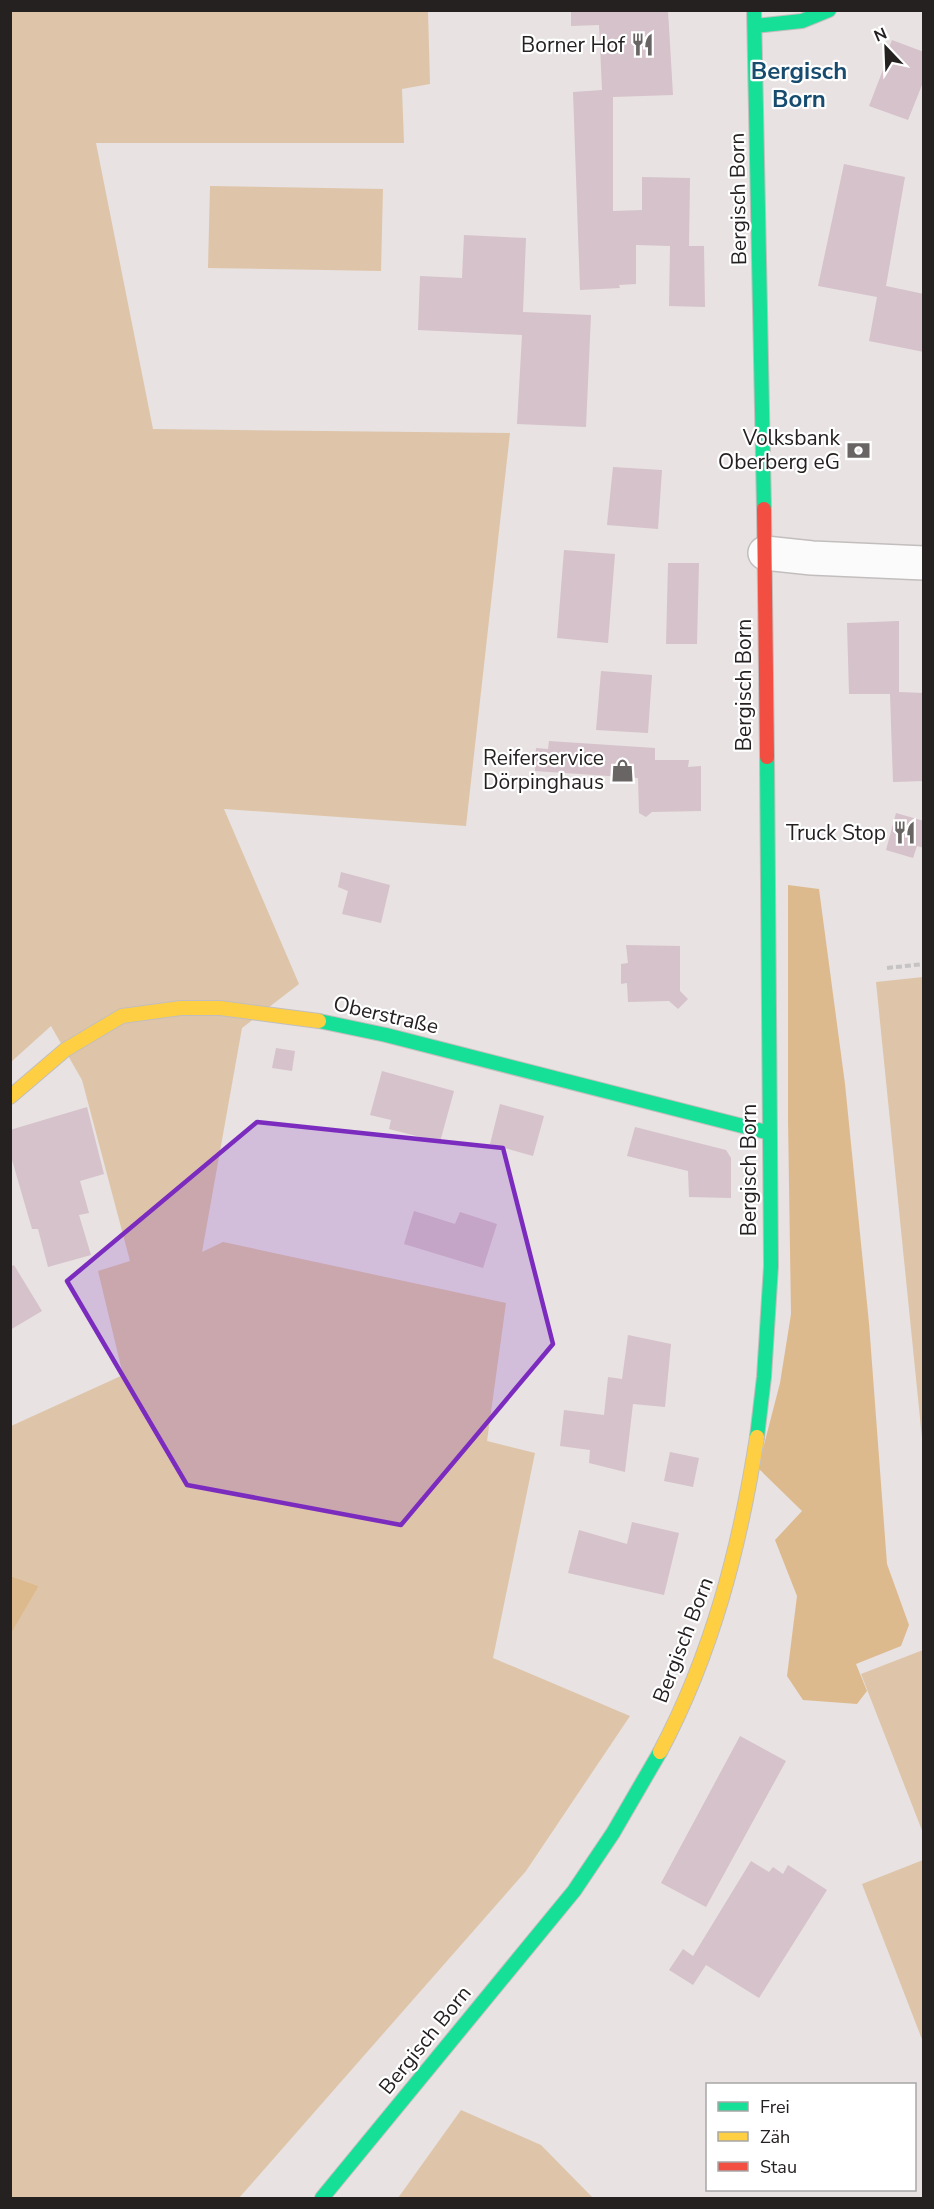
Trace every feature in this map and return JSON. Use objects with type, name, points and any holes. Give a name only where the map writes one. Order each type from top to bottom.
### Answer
[{"type":"main road","name":"Bergisch Born","points":[[322,2199],[477,2011],[584,1876],[640,1788],[686,1699],[704,1653],[731,1572],[753,1475],[767,1361],[771,1266],[765,554],[754,10]]},
{"type":"main road","points":[[755,26],[792,25],[819,16],[829,10]]},
{"type":"main road","name":"Oberstraße","points":[[10,1097],[65,1050],[122,1016],[181,1008],[220,1008],[298,1017],[386,1035],[770,1133]]},
{"type":"street","points":[[765,554],[924,563]]},
{"type":"path","points":[[887,968],[924,964]]},
{"type":"highlighted area","points":[[257,1122],[503,1148],[553,1344],[401,1525],[187,1485],[67,1281]]},
{"type":"shaded area","points":[[11,11],[428,11],[430,84],[402,89],[404,143],[96,143],[153,429],[510,433],[466,826],[224,809],[299,984],[242,1028],[202,1252],[223,1242],[506,1303],[487,1441],[535,1453],[493,1658],[630,1716],[526,1871],[239,2198],[11,2198],[10,1633],[39,1586],[11,1576],[11,1426],[123,1375],[98,1271],[130,1261],[82,1080],[51,1026],[11,1062]]},
{"type":"shaded area","points":[[210,186],[383,189],[381,271],[208,268]]},
{"type":"shaded area","points":[[788,885],[819,889],[845,1084],[869,1323],[887,1564],[909,1625],[901,1646],[856,1664],[867,1691],[857,1704],[803,1700],[787,1676],[797,1596],[775,1540],[802,1511],[758,1468],[780,1383],[791,1314]]},
{"type":"shaded area","points":[[924,977],[923,1448],[876,982]]},
{"type":"shaded area","points":[[10,1576],[39,1586],[11,1633]]},
{"type":"shaded area","points":[[923,1650],[923,1833],[861,1674]]},
{"type":"shaded area","points":[[923,1860],[923,2042],[862,1884]]},
{"type":"shaded area","points":[[461,2110],[541,2145],[593,2198],[398,2198]]},
{"type":"building","points":[[571,10],[668,10],[673,95],[613,97],[613,211],[642,210],[642,177],[690,178],[689,246],[704,246],[705,307],[669,306],[670,246],[636,245],[636,284],[619,285],[620,288],[580,290],[573,92],[602,90],[599,25],[571,26]]},
{"type":"building","points":[[892,40],[924,52],[922,74],[924,80],[908,120],[869,106]]},
{"type":"building","points":[[844,164],[905,177],[886,286],[924,294],[924,352],[869,341],[877,297],[818,286]]},
{"type":"building","points":[[464,235],[526,238],[523,312],[591,315],[586,427],[517,424],[522,335],[418,330],[420,276],[462,278]]},
{"type":"building","points":[[613,467],[662,470],[658,529],[607,525]]},
{"type":"building","points":[[564,550],[615,554],[608,643],[557,638]]},
{"type":"building","points":[[668,563],[699,563],[697,644],[666,644]]},
{"type":"building","points":[[899,621],[899,692],[924,693],[924,781],[893,782],[890,694],[849,694],[847,623]]},
{"type":"building","points":[[601,671],[652,675],[648,733],[596,730]]},
{"type":"building","points":[[549,741],[655,748],[655,760],[689,760],[688,767],[701,766],[701,811],[652,812],[646,817],[639,813],[638,778],[535,771],[536,748],[548,749]]},
{"type":"building","points":[[896,813],[924,821],[924,848],[917,846],[913,858],[886,850]]},
{"type":"building","points":[[341,872],[390,885],[381,923],[342,914],[348,891],[338,887]]},
{"type":"building","points":[[626,945],[680,946],[680,991],[688,999],[678,1009],[669,1001],[628,1002],[627,983],[621,984],[621,964],[628,963]]},
{"type":"building","points":[[276,1048],[295,1051],[292,1071],[272,1068]]},
{"type":"building","points":[[382,1071],[454,1091],[440,1142],[389,1129],[391,1120],[370,1115]]},
{"type":"building","points":[[500,1104],[544,1116],[533,1156],[490,1144]]},
{"type":"building","points":[[87,1107],[104,1174],[80,1181],[89,1213],[79,1215],[91,1255],[48,1267],[38,1229],[32,1229],[10,1153],[10,1130]]},
{"type":"building","points":[[635,1127],[726,1150],[731,1158],[731,1198],[689,1197],[688,1171],[627,1156]]},
{"type":"building","points":[[414,1211],[455,1224],[460,1212],[497,1224],[483,1268],[404,1244]]},
{"type":"building","points":[[14,1265],[42,1311],[10,1330],[10,1267]]},
{"type":"building","points":[[628,1335],[671,1344],[665,1407],[633,1404],[625,1472],[589,1463],[590,1450],[560,1446],[564,1410],[604,1415],[608,1377],[622,1379]]},
{"type":"building","points":[[670,1452],[699,1458],[693,1487],[664,1481]]},
{"type":"building","points":[[632,1522],[679,1533],[664,1595],[568,1573],[579,1530],[627,1544]]},
{"type":"building","points":[[740,1736],[786,1761],[706,1907],[661,1883]]},
{"type":"building","points":[[751,1861],[769,1872],[773,1867],[783,1874],[788,1865],[827,1890],[759,1998],[706,1965],[693,1985],[669,1970],[683,1949],[693,1956]]},
{"type":"traffic: fast","points":[[754,10],[764,509]]},
{"type":"traffic: fast","points":[[755,26],[802,21],[829,10]]},
{"type":"traffic: fast","points":[[757,1437],[764,1377],[771,1266],[767,757]]},
{"type":"traffic: fast","points":[[319,1021],[386,1035],[770,1133]]},
{"type":"traffic: fast","points":[[322,2198],[574,1891],[613,1833],[660,1752]]},
{"type":"traffic: slow","points":[[10,1097],[65,1050],[122,1016],[181,1008],[220,1008],[319,1021]]},
{"type":"traffic: slow","points":[[660,1752],[695,1677],[722,1599],[742,1519],[757,1437]]},
{"type":"traffic: jam","points":[[764,509],[767,757]]},
{"type":"place","name":"Borner Hof","points":[[643,45]]},
{"type":"place","name":"Volksbank Oberberg eG","points":[[858,450]]},
{"type":"place","name":"Reiferservice Dörpinghaus","points":[[622,770]]},
{"type":"place","name":"Truck Stop","points":[[904,833]]},
{"type":"district","name":"Bergisch Born","points":[[799,85]]}]
